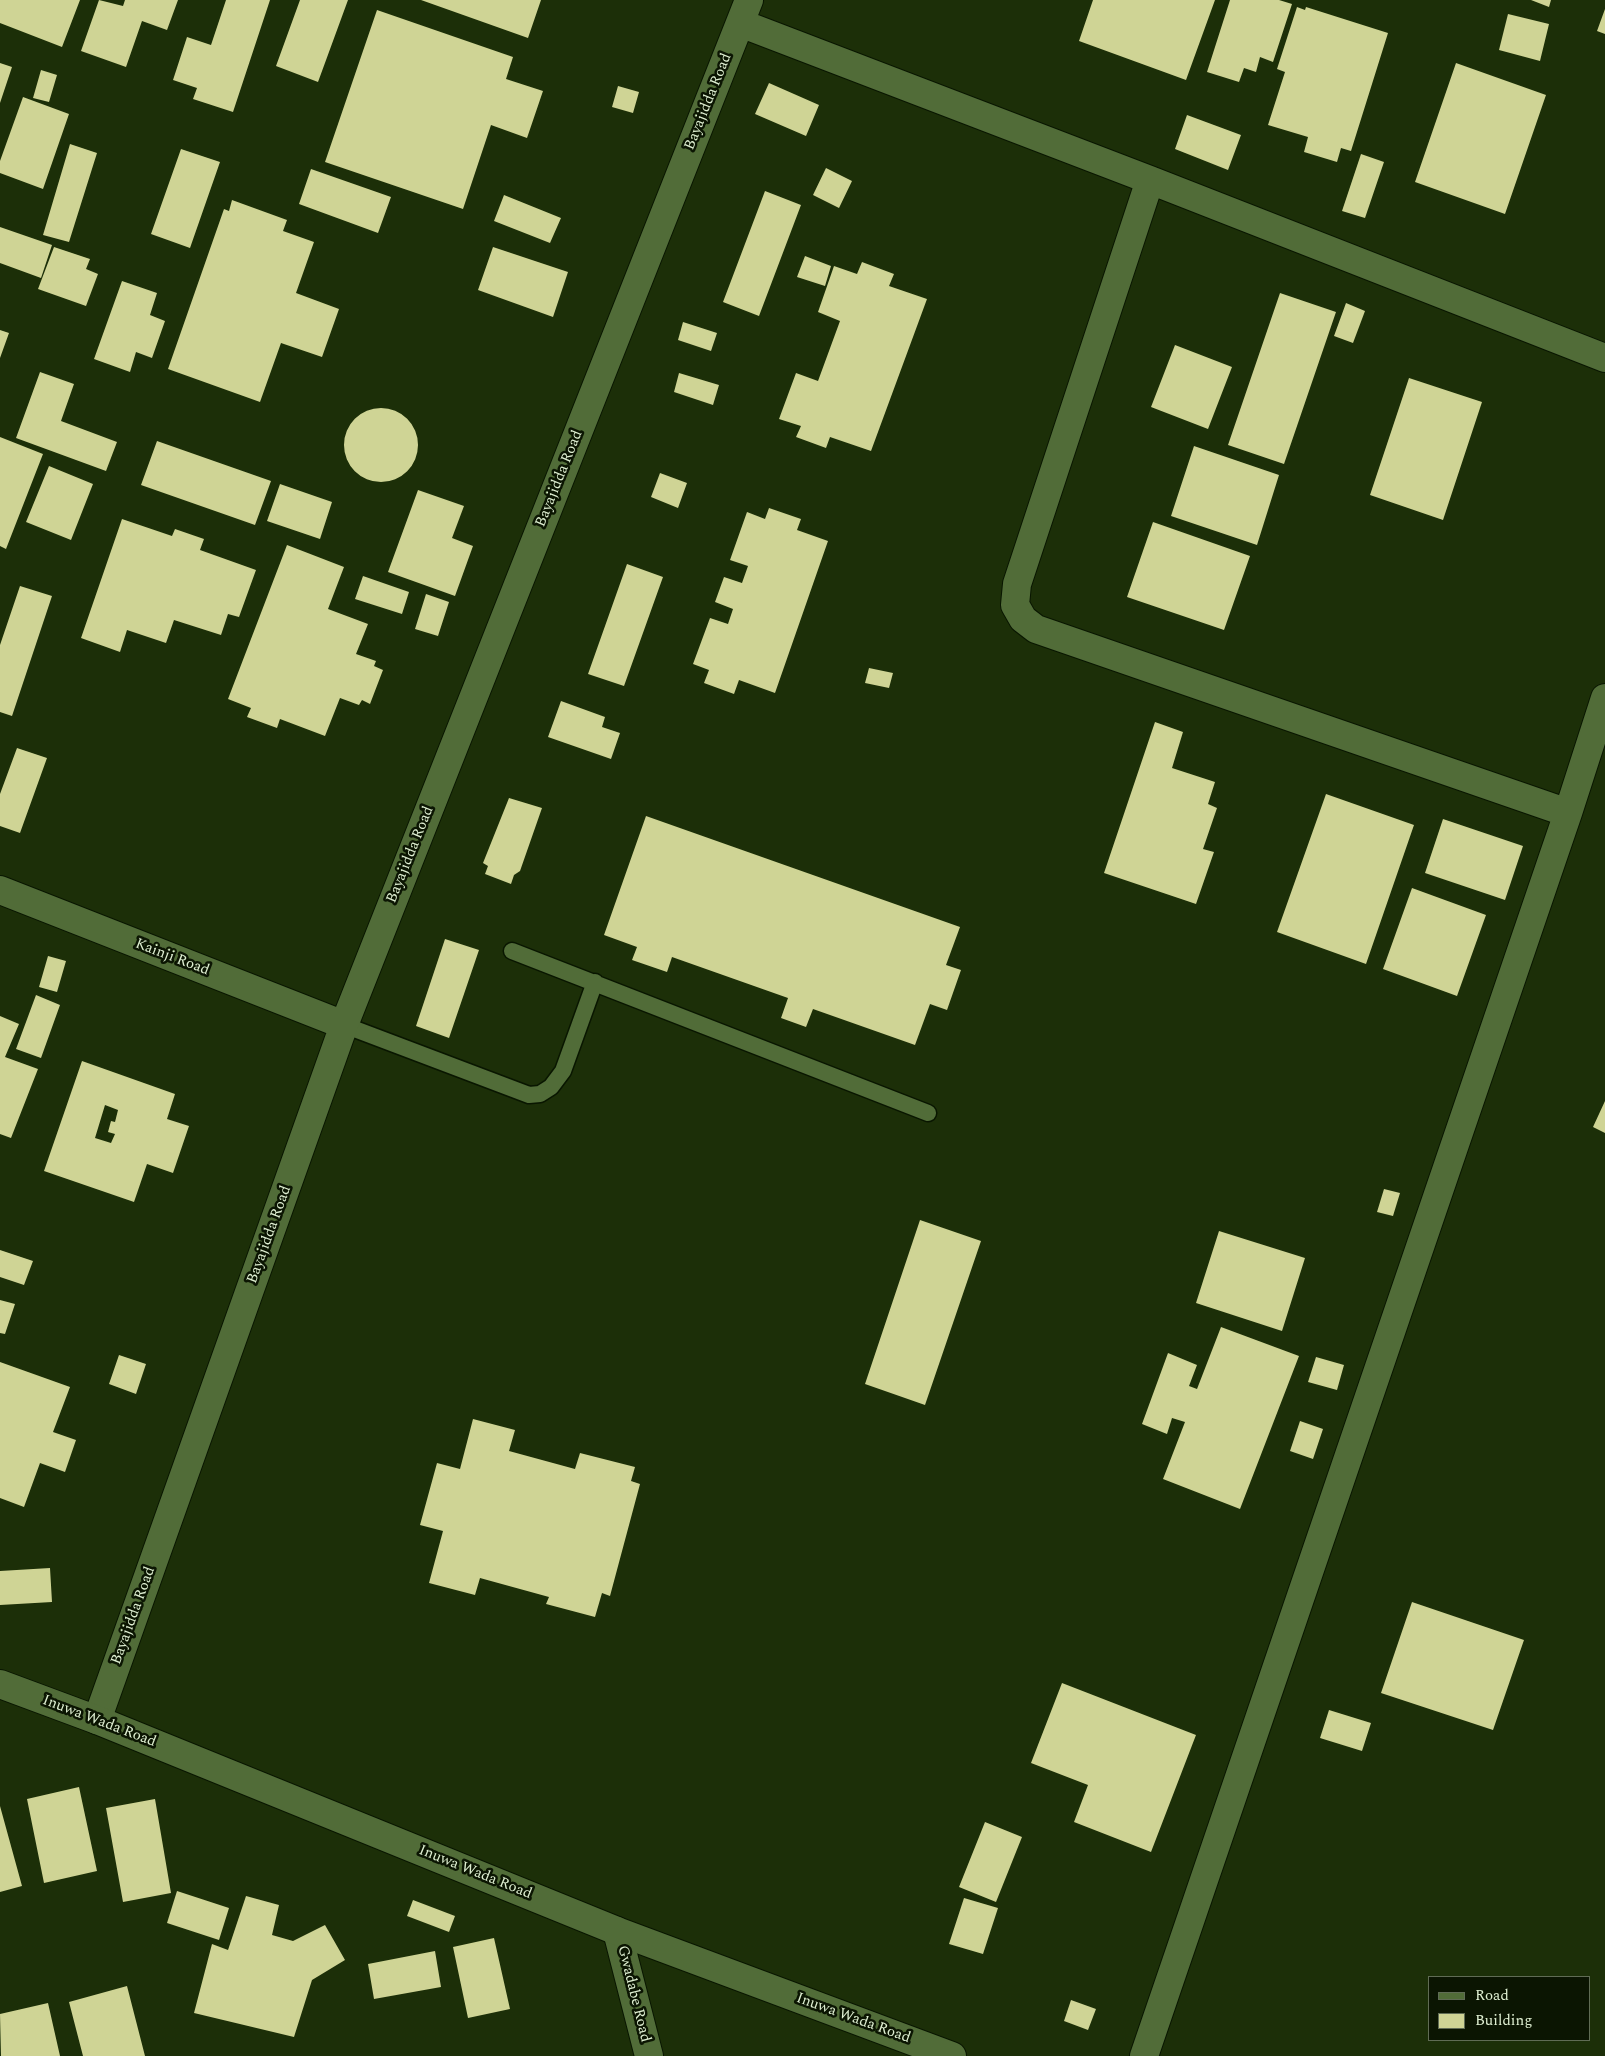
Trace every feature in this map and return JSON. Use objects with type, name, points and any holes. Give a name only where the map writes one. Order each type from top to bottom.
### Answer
[{"type":"street","points":[[745,11],[1150,180],[1605,358]]},
{"type":"street","name":"Bayajidda Road","points":[[97,1720],[344,1025],[745,11]]},
{"type":"street","points":[[1150,180],[1017,584],[1015,605],[1023,619],[1036,629],[1568,813]]},
{"type":"street","points":[[1144,2056],[1568,813],[1599,734],[1605,698]]},
{"type":"street","name":"Kainji Road","points":[[0,890],[344,1025]]},
{"type":"street","name":"Inuwa Wada Road","points":[[0,1684],[97,1720],[617,1931],[952,2056]]},
{"type":"street","name":"Gwadabe Road","points":[[617,1931],[648,2056]]},
{"type":"lane","points":[[512,951],[928,1113]]},
{"type":"lane","points":[[344,1025],[529,1095],[540,1094],[551,1087],[563,1071],[595,982]]},
{"type":"building","points":[[0,0],[80,0],[62,47],[0,23]]},
{"type":"building","points":[[99,0],[123,6],[125,0],[178,0],[167,30],[142,21],[126,67],[81,51]]},
{"type":"building","points":[[226,0],[270,0],[233,112],[193,99],[197,88],[173,80],[187,37],[211,45]]},
{"type":"building","points":[[300,0],[348,0],[318,82],[276,66]]},
{"type":"building","points":[[421,0],[541,0],[528,38]]},
{"type":"building","points":[[1093,0],[1215,0],[1186,80],[1079,41]]},
{"type":"building","points":[[1230,0],[1279,0],[1292,4],[1273,62],[1260,57],[1256,72],[1244,68],[1239,82],[1207,72]]},
{"type":"building","points":[[1531,0],[1551,0],[1549,7]]},
{"type":"building","points":[[1297,7],[1305,10],[1306,7],[1388,33],[1351,151],[1341,148],[1337,162],[1304,152],[1308,137],[1268,125],[1285,72],[1277,69]]},
{"type":"building","points":[[1605,9],[1605,34],[1597,31]]},
{"type":"building","points":[[377,10],[513,57],[506,79],[543,91],[527,138],[491,125],[463,209],[325,162]]},
{"type":"building","points":[[1508,14],[1549,24],[1540,61],[1499,50]]},
{"type":"building","points":[[0,63],[12,67],[0,103]]},
{"type":"building","points":[[1456,63],[1546,95],[1505,214],[1415,182]]},
{"type":"building","points":[[41,70],[57,75],[49,102],[33,98]]},
{"type":"building","points":[[769,83],[819,105],[806,136],[755,114]]},
{"type":"building","points":[[618,86],[639,92],[633,113],[612,107]]},
{"type":"building","points":[[23,97],[69,114],[43,189],[0,173],[0,161]]},
{"type":"building","points":[[1187,115],[1241,135],[1228,170],[1175,149]]},
{"type":"building","points":[[70,144],[97,153],[69,242],[43,235]]},
{"type":"building","points":[[181,149],[220,162],[190,248],[151,234]]},
{"type":"building","points":[[1361,154],[1384,162],[1365,218],[1342,211]]},
{"type":"building","points":[[826,168],[852,181],[839,208],[813,195]]},
{"type":"building","points":[[311,169],[391,197],[378,233],[299,204]]},
{"type":"building","points":[[765,191],[801,205],[759,316],[723,302]]},
{"type":"building","points":[[504,195],[561,218],[550,243],[494,221]]},
{"type":"building","points":[[232,200],[287,220],[283,231],[314,242],[296,293],[339,309],[322,357],[281,343],[260,402],[168,369],[224,209],[229,211]]},
{"type":"building","points":[[0,227],[52,245],[41,278],[0,263]]},
{"type":"building","points":[[54,247],[90,259],[86,269],[98,274],[86,306],[38,289]]},
{"type":"building","points":[[493,247],[568,272],[553,317],[478,290]]},
{"type":"building","points":[[805,256],[831,266],[825,286],[797,277]]},
{"type":"building","points":[[862,262],[894,274],[889,286],[927,299],[871,451],[830,437],[826,448],[796,437],[801,426],[779,419],[796,373],[818,381],[840,321],[818,312],[834,266],[857,274]]},
{"type":"building","points":[[122,281],[157,293],[150,315],[165,321],[152,358],[136,352],[130,372],[94,359]]},
{"type":"building","points":[[1280,293],[1336,312],[1284,464],[1228,445]]},
{"type":"building","points":[[1346,303],[1365,311],[1353,343],[1334,336]]},
{"type":"building","points":[[683,322],[717,333],[711,351],[678,340]]},
{"type":"building","points":[[0,330],[9,333],[0,358]]},
{"type":"building","points":[[1175,345],[1232,367],[1208,429],[1151,407]]},
{"type":"building","points":[[40,372],[74,384],[61,421],[117,442],[106,471],[16,438]]},
{"type":"building","points":[[679,373],[719,385],[713,405],[674,392]]},
{"type":"building","points":[[1409,378],[1482,402],[1443,520],[1370,495]]},
{"type":"building","points":[[381,408],[402,414],[412,424],[418,445],[412,466],[402,476],[381,482],[360,476],[350,466],[344,445],[350,424],[360,414]]},
{"type":"building","points":[[0,437],[43,454],[6,549],[0,546]]},
{"type":"building","points":[[157,441],[271,481],[255,525],[141,485]]},
{"type":"building","points":[[1194,446],[1279,475],[1257,545],[1171,516]]},
{"type":"building","points":[[49,466],[93,484],[71,540],[26,522]]},
{"type":"building","points":[[660,473],[687,483],[678,508],[651,497]]},
{"type":"building","points":[[280,484],[332,502],[320,539],[267,521]]},
{"type":"building","points":[[418,490],[464,506],[452,538],[473,546],[455,596],[388,572]]},
{"type":"building","points":[[769,508],[801,519],[797,530],[828,541],[775,693],[739,680],[734,694],[704,683],[709,670],[693,664],[710,618],[728,624],[733,609],[715,602],[724,577],[742,583],[748,566],[730,560],[747,512],[765,519]]},
{"type":"building","points":[[122,519],[172,536],[175,529],[204,539],[200,550],[256,570],[239,617],[228,614],[221,635],[174,620],[166,643],[127,630],[120,652],[81,638]]},
{"type":"building","points":[[1153,522],[1250,556],[1224,630],[1127,597]]},
{"type":"building","points":[[287,545],[344,567],[328,609],[368,624],[356,654],[376,661],[374,666],[383,670],[370,704],[362,700],[359,705],[340,698],[325,736],[280,719],[277,728],[247,717],[251,708],[228,699]]},
{"type":"building","points":[[627,564],[663,577],[624,686],[588,674]]},
{"type":"building","points":[[363,576],[409,592],[402,614],[355,599]]},
{"type":"building","points":[[20,586],[52,596],[12,716],[0,712],[0,645]]},
{"type":"building","points":[[426,594],[449,602],[438,636],[415,629]]},
{"type":"building","points":[[869,668],[893,673],[889,688],[865,683]]},
{"type":"building","points":[[561,701],[605,717],[602,727],[620,733],[611,759],[548,737]]},
{"type":"building","points":[[1155,722],[1183,732],[1172,768],[1215,782],[1208,804],[1217,808],[1203,849],[1214,852],[1196,904],[1104,873]]},
{"type":"building","points":[[17,748],[47,758],[20,833],[0,826],[0,794]]},
{"type":"building","points":[[1326,794],[1414,825],[1366,964],[1277,932]]},
{"type":"building","points":[[509,798],[542,808],[520,871],[514,875],[511,884],[485,874],[488,866],[483,863]]},
{"type":"building","points":[[646,816],[960,927],[946,965],[961,970],[947,1010],[930,1004],[915,1045],[813,1009],[806,1027],[781,1018],[788,998],[672,957],[667,972],[632,960],[637,947],[604,935]]},
{"type":"building","points":[[1443,819],[1523,846],[1505,900],[1425,873]]},
{"type":"building","points":[[1412,888],[1486,915],[1457,996],[1383,969]]},
{"type":"building","points":[[445,939],[479,950],[449,1038],[416,1026]]},
{"type":"building","points":[[48,956],[66,961],[57,992],[39,987]]},
{"type":"building","points":[[36,995],[60,1005],[41,1058],[16,1049]]},
{"type":"building","points":[[0,1016],[19,1024],[5,1057],[38,1069],[11,1138],[0,1134]]},
{"type":"building","points":[[82,1061],[175,1094],[167,1119],[189,1126],[173,1173],[147,1164],[134,1202],[44,1171]],"holes":[[[105,1105],[118,1110],[115,1122],[111,1121],[108,1132],[115,1134],[111,1143],[95,1138]]]},
{"type":"building","points":[[1605,1101],[1605,1133],[1593,1127]]},
{"type":"building","points":[[1384,1189],[1400,1193],[1393,1216],[1377,1212]]},
{"type":"building","points":[[920,1220],[981,1241],[925,1405],[865,1384]]},
{"type":"building","points":[[1219,1231],[1305,1258],[1282,1331],[1196,1303]]},
{"type":"building","points":[[0,1250],[33,1261],[24,1285],[0,1277]]},
{"type":"building","points":[[0,1300],[15,1304],[5,1334],[0,1333]]},
{"type":"building","points":[[1221,1327],[1299,1356],[1240,1509],[1163,1479],[1185,1422],[1172,1418],[1167,1434],[1142,1424],[1168,1353],[1197,1365],[1189,1386],[1197,1389]]},
{"type":"building","points":[[119,1355],[146,1364],[136,1394],[109,1384]]},
{"type":"building","points":[[1316,1357],[1344,1365],[1337,1390],[1308,1382]]},
{"type":"building","points":[[0,1362],[70,1387],[53,1432],[76,1440],[65,1472],[40,1463],[24,1507],[0,1498]]},
{"type":"building","points":[[473,1419],[515,1430],[509,1451],[575,1469],[580,1453],[635,1467],[631,1481],[640,1484],[610,1596],[602,1593],[595,1617],[546,1604],[549,1597],[480,1578],[475,1595],[429,1583],[443,1531],[420,1525],[437,1463],[460,1469]]},
{"type":"building","points":[[1300,1421],[1323,1429],[1313,1459],[1290,1451]]},
{"type":"building","points":[[50,1568],[52,1602],[0,1605],[0,1571]]},
{"type":"building","points":[[1412,1602],[1524,1640],[1493,1730],[1381,1693]]},
{"type":"building","points":[[1062,1683],[1196,1735],[1151,1852],[1074,1822],[1088,1785],[1031,1763]]},
{"type":"building","points":[[1329,1710],[1371,1723],[1362,1751],[1320,1738]]},
{"type":"building","points":[[79,1787],[97,1871],[44,1883],[27,1799]]},
{"type":"building","points":[[155,1799],[171,1893],[123,1902],[106,1808]]},
{"type":"building","points":[[0,1806],[22,1886],[0,1892]]},
{"type":"building","points":[[985,1822],[1022,1837],[996,1902],[959,1887]]},
{"type":"building","points":[[177,1891],[229,1908],[219,1940],[167,1923]]},
{"type":"building","points":[[246,1896],[279,1905],[272,1935],[293,1941],[325,1925],[345,1960],[312,1980],[294,2037],[194,2013],[212,1944],[228,1950]]},
{"type":"building","points":[[964,1898],[998,1908],[983,1954],[949,1944]]},
{"type":"building","points":[[413,1900],[455,1916],[449,1932],[407,1916]]},
{"type":"building","points":[[494,1938],[510,2009],[468,2018],[453,1947]]},
{"type":"building","points":[[435,1951],[441,1987],[374,1999],[368,1964]]},
{"type":"building","points":[[127,1986],[145,2056],[83,2056],[69,2002]]},
{"type":"building","points":[[1071,2000],[1096,2009],[1088,2030],[1064,2021]]},
{"type":"building","points":[[48,2003],[60,2056],[1,2056],[0,2014]]}]
